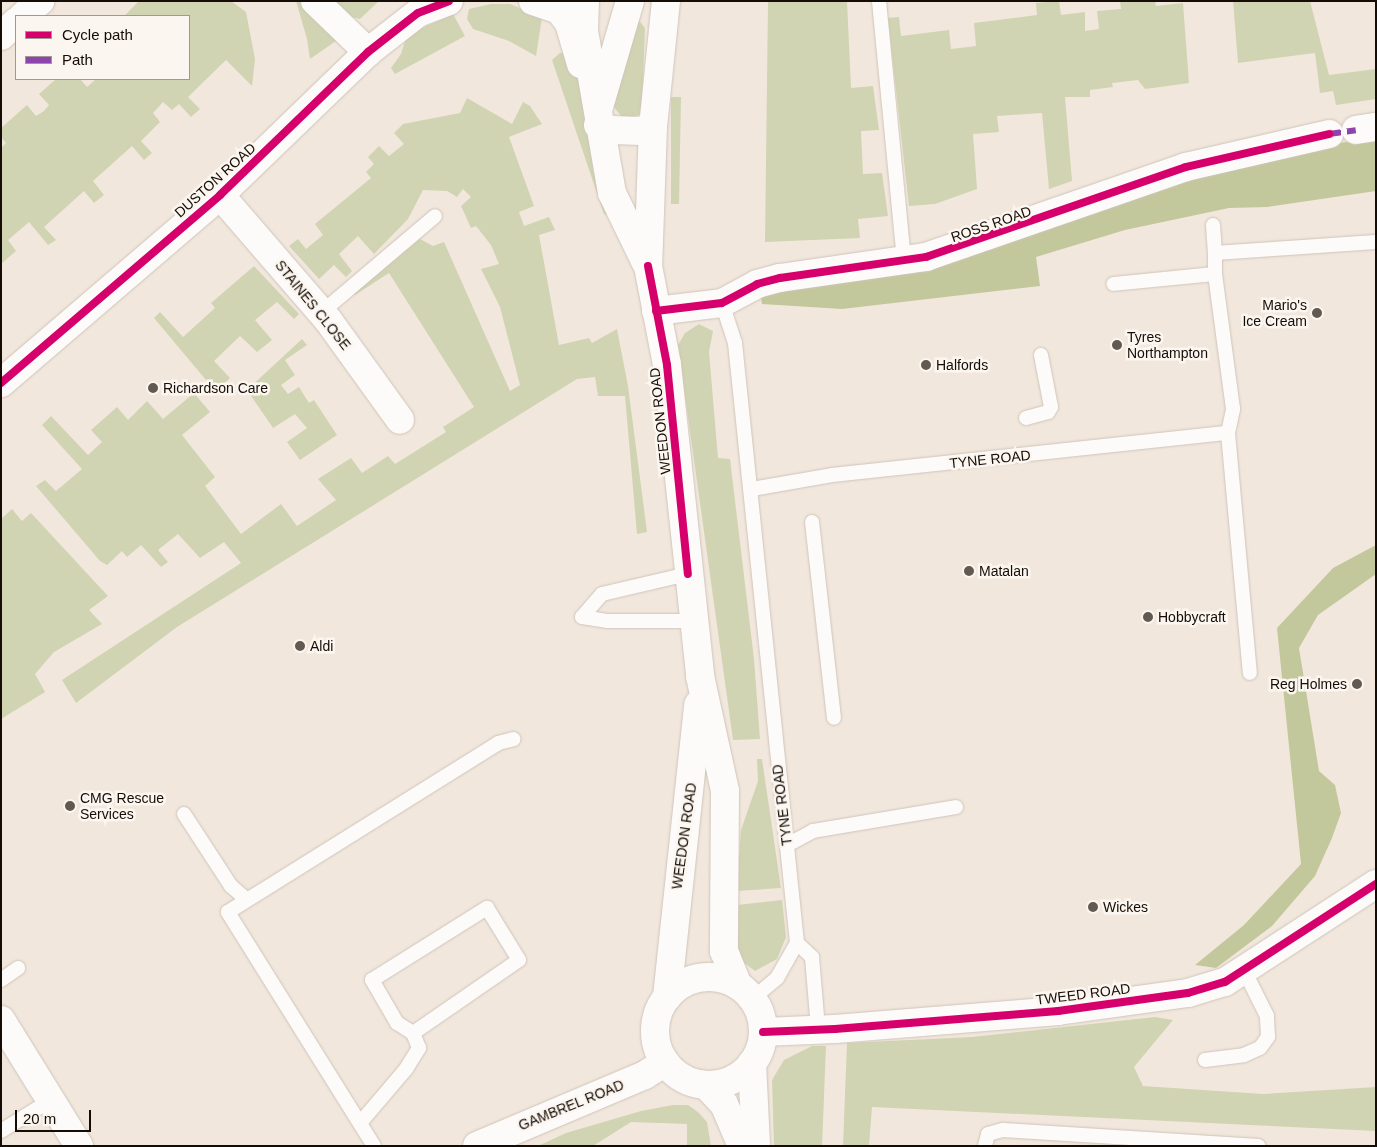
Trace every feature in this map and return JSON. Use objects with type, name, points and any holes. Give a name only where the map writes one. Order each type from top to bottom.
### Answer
[{"type":"street","points":[[24,15],[40,1]]},
{"type":"street","points":[[315,1],[368,52]]},
{"type":"street","name":"DUSTON ROAD","points":[[1,383],[220,195],[368,52],[422,7],[449,1]]},
{"type":"street","points":[[533,1],[601,6],[650,25],[660,53]]},
{"type":"street","name":"WEEDON ROAD","points":[[666,1],[653,126],[648,266],[667,365],[700,676],[725,790],[724,951],[745,992]]},
{"type":"street","points":[[601,6],[576,41],[589,107],[597,122],[612,130],[641,131],[653,126]]},
{"type":"street","name":"WEEDON ROAD","points":[[601,6],[597,122],[612,193],[648,266]]},
{"type":"street","points":[[1,36],[15,23]]},
{"type":"street","name":"ROSS ROAD","points":[[656,311],[722,303],[757,284],[780,278],[904,262],[969,245],[1186,167],[1329,134]]},
{"type":"street","name":"STAINES CLOSE","points":[[220,195],[322,312],[400,420]]},
{"type":"street","name":"WEEDON ROAD","points":[[667,997],[693,772],[700,676]]},
{"type":"street","name":"TWEED ROAD","points":[[763,1032],[818,1030],[1058,1011],[1170,996],[1225,982],[1376,884]]},
{"type":"street","points":[[752,1063],[740,1076],[724,1083],[706,1085],[690,1082],[664,1062],[657,1046],[655,1029],[658,1012],[667,997],[692,979],[724,978],[745,992],[758,1009],[763,1032],[752,1063],[756,1146]]},
{"type":"street","points":[[1,1020],[79,1146]]},
{"type":"street","name":"GAMBREL ROAD","points":[[477,1146],[644,1075],[664,1062]]},
{"type":"street","points":[[706,1085],[724,1104],[742,1146]]},
{"type":"lane","points":[[879,1],[904,262]]},
{"type":"lane","points":[[322,312],[435,216]]},
{"type":"lane","points":[[1213,225],[1215,274],[1233,409],[1228,433],[1250,673]]},
{"type":"lane","points":[[1215,253],[1376,242]]},
{"type":"lane","points":[[1113,284],[1215,274]]},
{"type":"lane","name":"TYNE ROAD","points":[[722,303],[735,343],[752,489],[797,943]]},
{"type":"lane","points":[[1026,418],[1048,412],[1051,407],[1041,355]]},
{"type":"lane","name":"TYNE ROAD","points":[[752,489],[832,475],[1228,433]]},
{"type":"lane","points":[[812,522],[834,718]]},
{"type":"lane","points":[[688,574],[602,594],[582,616],[607,621],[694,621]]},
{"type":"lane","points":[[374,1146],[228,912],[498,743],[514,739]]},
{"type":"lane","points":[[787,845],[813,831],[956,807]]},
{"type":"lane","points":[[184,814],[231,886],[247,900]]},
{"type":"lane","points":[[360,1123],[406,1069],[419,1048],[413,1033],[397,1023],[372,980],[487,908],[519,960],[413,1033]]},
{"type":"lane","points":[[745,992],[777,978],[797,943],[812,957],[818,1030]]},
{"type":"lane","points":[[1,980],[18,968]]},
{"type":"lane","points":[[1205,1060],[1244,1055],[1260,1048],[1268,1037],[1267,1016],[1244,970]]},
{"type":"lane","points":[[1,1131],[51,1100]]},
{"type":"lane","points":[[985,1146],[988,1134],[1003,1130],[1258,1146]]},
{"type":"green space","points":[[139,1],[231,1],[246,12],[255,59],[252,86],[226,60],[188,97],[200,109],[191,117],[179,104],[172,110],[163,102],[153,113],[160,122],[141,141],[152,153],[144,160],[132,146],[93,181],[104,195],[94,203],[84,191],[44,227],[56,240],[48,245],[29,222],[8,240],[16,251],[1,264],[1,148],[6,143],[1,137],[1,128],[27,105],[36,116],[44,111],[49,105],[39,94],[55,80],[81,80],[87,87],[95,80],[190,80],[190,15],[125,15]]},
{"type":"green space","points":[[296,1],[303,1],[333,32],[336,41],[310,59],[307,39]]},
{"type":"green space","points":[[335,1],[379,1],[360,19],[352,17]]},
{"type":"green space","points":[[768,1],[847,1],[851,88],[873,86],[879,130],[861,131],[863,174],[882,173],[888,216],[858,219],[860,238],[765,242]]},
{"type":"green space","points":[[1059,1],[1061,15],[1085,12],[1085,31],[1099,29],[1097,11],[1121,9],[1120,1],[1155,1],[1156,6],[1183,3],[1189,83],[1145,89],[1138,80],[1112,83],[1113,87],[1090,90],[1090,97],[1065,97],[1072,181],[1049,189],[1042,113],[997,116],[999,132],[973,134],[977,189],[935,204],[909,206],[888,18],[899,17],[901,36],[949,30],[951,49],[976,46],[974,23],[1037,15],[1036,3]]},
{"type":"green space","points":[[1233,1],[1310,1],[1329,75],[1376,69],[1376,99],[1336,105],[1333,91],[1320,93],[1315,53],[1238,63]]},
{"type":"green space","points":[[491,4],[510,4],[542,17],[536,56],[509,41],[473,29],[467,19],[469,9]]},
{"type":"green space","points":[[453,14],[465,36],[395,74],[391,68],[401,54],[407,35]]},
{"type":"green space","points":[[637,18],[645,28],[642,108],[640,114],[631,118],[621,116],[614,107],[615,92]]},
{"type":"green space","points":[[560,53],[568,53],[574,60],[608,216],[604,214],[552,60]]},
{"type":"green space","points":[[671,97],[681,97],[679,204],[671,204]]},
{"type":"green space","points":[[467,98],[512,124],[523,102],[530,106],[542,124],[509,137],[534,206],[519,212],[524,226],[549,217],[555,230],[539,235],[559,345],[589,338],[592,343],[617,329],[628,386],[647,532],[637,534],[625,396],[598,396],[595,377],[577,379],[177,627],[76,703],[62,680],[241,563],[224,542],[200,558],[178,534],[158,550],[168,562],[161,567],[141,545],[127,557],[122,551],[107,565],[100,561],[36,486],[45,480],[56,491],[82,469],[42,425],[51,416],[88,455],[102,442],[91,430],[117,407],[128,420],[147,401],[163,419],[194,393],[210,412],[182,435],[215,477],[205,486],[241,534],[281,504],[297,526],[336,500],[318,479],[351,458],[362,473],[388,456],[395,464],[446,432],[443,427],[474,407],[389,273],[355,295],[353,292],[420,239],[433,246],[444,242],[510,391],[520,385],[500,307],[481,269],[499,264],[491,245],[476,226],[471,228],[461,206],[471,197],[463,189],[457,197],[447,191],[423,190],[408,219],[374,254],[358,236],[339,254],[352,271],[346,277],[334,265],[319,279],[289,246],[298,239],[306,249],[323,235],[315,224],[371,178],[366,172],[374,164],[368,157],[379,146],[389,156],[404,144],[394,133],[403,124],[460,113]]},
{"type":"green space","points":[[1376,138],[1376,191],[1267,207],[1229,208],[1125,230],[1036,257],[1040,286],[842,309],[762,304],[760,293],[1296,149]]},
{"type":"green space","points":[[254,266],[299,314],[294,319],[277,302],[255,320],[272,340],[257,352],[240,336],[214,361],[230,378],[216,392],[154,318],[160,312],[183,337],[215,308],[211,303]]},
{"type":"green space","points":[[699,324],[713,331],[709,352],[718,458],[730,459],[754,659],[760,739],[733,740],[678,345],[685,333]]},
{"type":"green space","points":[[302,339],[307,345],[285,360],[295,375],[281,385],[288,394],[299,387],[309,403],[314,400],[337,435],[300,460],[287,442],[307,428],[295,414],[273,428],[247,390]]},
{"type":"green space","points":[[12,509],[22,521],[31,513],[108,596],[89,610],[102,624],[54,652],[35,674],[45,692],[1,719],[1,519]]},
{"type":"green space","points":[[1376,545],[1376,574],[1318,615],[1299,648],[1319,771],[1335,785],[1341,813],[1332,838],[1315,876],[1272,926],[1216,968],[1195,965],[1244,925],[1301,864],[1277,628],[1333,568]]},
{"type":"green space","points":[[757,759],[762,759],[781,888],[737,891],[741,830],[758,781]]},
{"type":"green space","points":[[782,900],[786,937],[777,959],[755,971],[739,959],[735,931],[737,905]]},
{"type":"green space","points":[[1155,1017],[1173,1020],[1134,1067],[1143,1086],[1263,1094],[1376,1087],[1376,1131],[872,1107],[869,1146],[843,1146],[847,1043],[972,1037]]},
{"type":"green space","points":[[812,1046],[826,1046],[822,1146],[774,1146],[772,1080],[784,1060]]},
{"type":"green space","points":[[673,1105],[688,1105],[698,1112],[707,1122],[711,1146],[687,1146],[687,1124],[631,1122],[593,1146],[538,1146],[566,1133],[641,1111]]},
{"type":"marked path","points":[[1329,134],[1356,130]]},
{"type":"cycle path","points":[[1,383],[220,195],[368,52],[418,13],[449,1]]},
{"type":"cycle path","points":[[656,311],[722,303],[757,284],[780,278],[926,257],[1186,167],[1329,134]]},
{"type":"cycle path","points":[[648,266],[667,365],[688,574]]},
{"type":"cycle path","points":[[763,1032],[835,1029],[1058,1011],[1188,993],[1225,982],[1376,884]]},
{"type":"place","name":"Mario's Ice Cream","points":[[1317,313]]},
{"type":"place","name":"Tyres Northampton","points":[[1117,345]]},
{"type":"place","name":"Halfords","points":[[926,365]]},
{"type":"place","name":"Richardson Care","points":[[153,388]]},
{"type":"place","name":"Matalan","points":[[969,571]]},
{"type":"place","name":"Hobbycraft","points":[[1148,617]]},
{"type":"place","name":"Aldi","points":[[300,646]]},
{"type":"place","name":"Reg Holmes","points":[[1357,684]]},
{"type":"place","name":"CMG Rescue Services","points":[[70,806]]},
{"type":"place","name":"Wickes","points":[[1093,907]]}]
